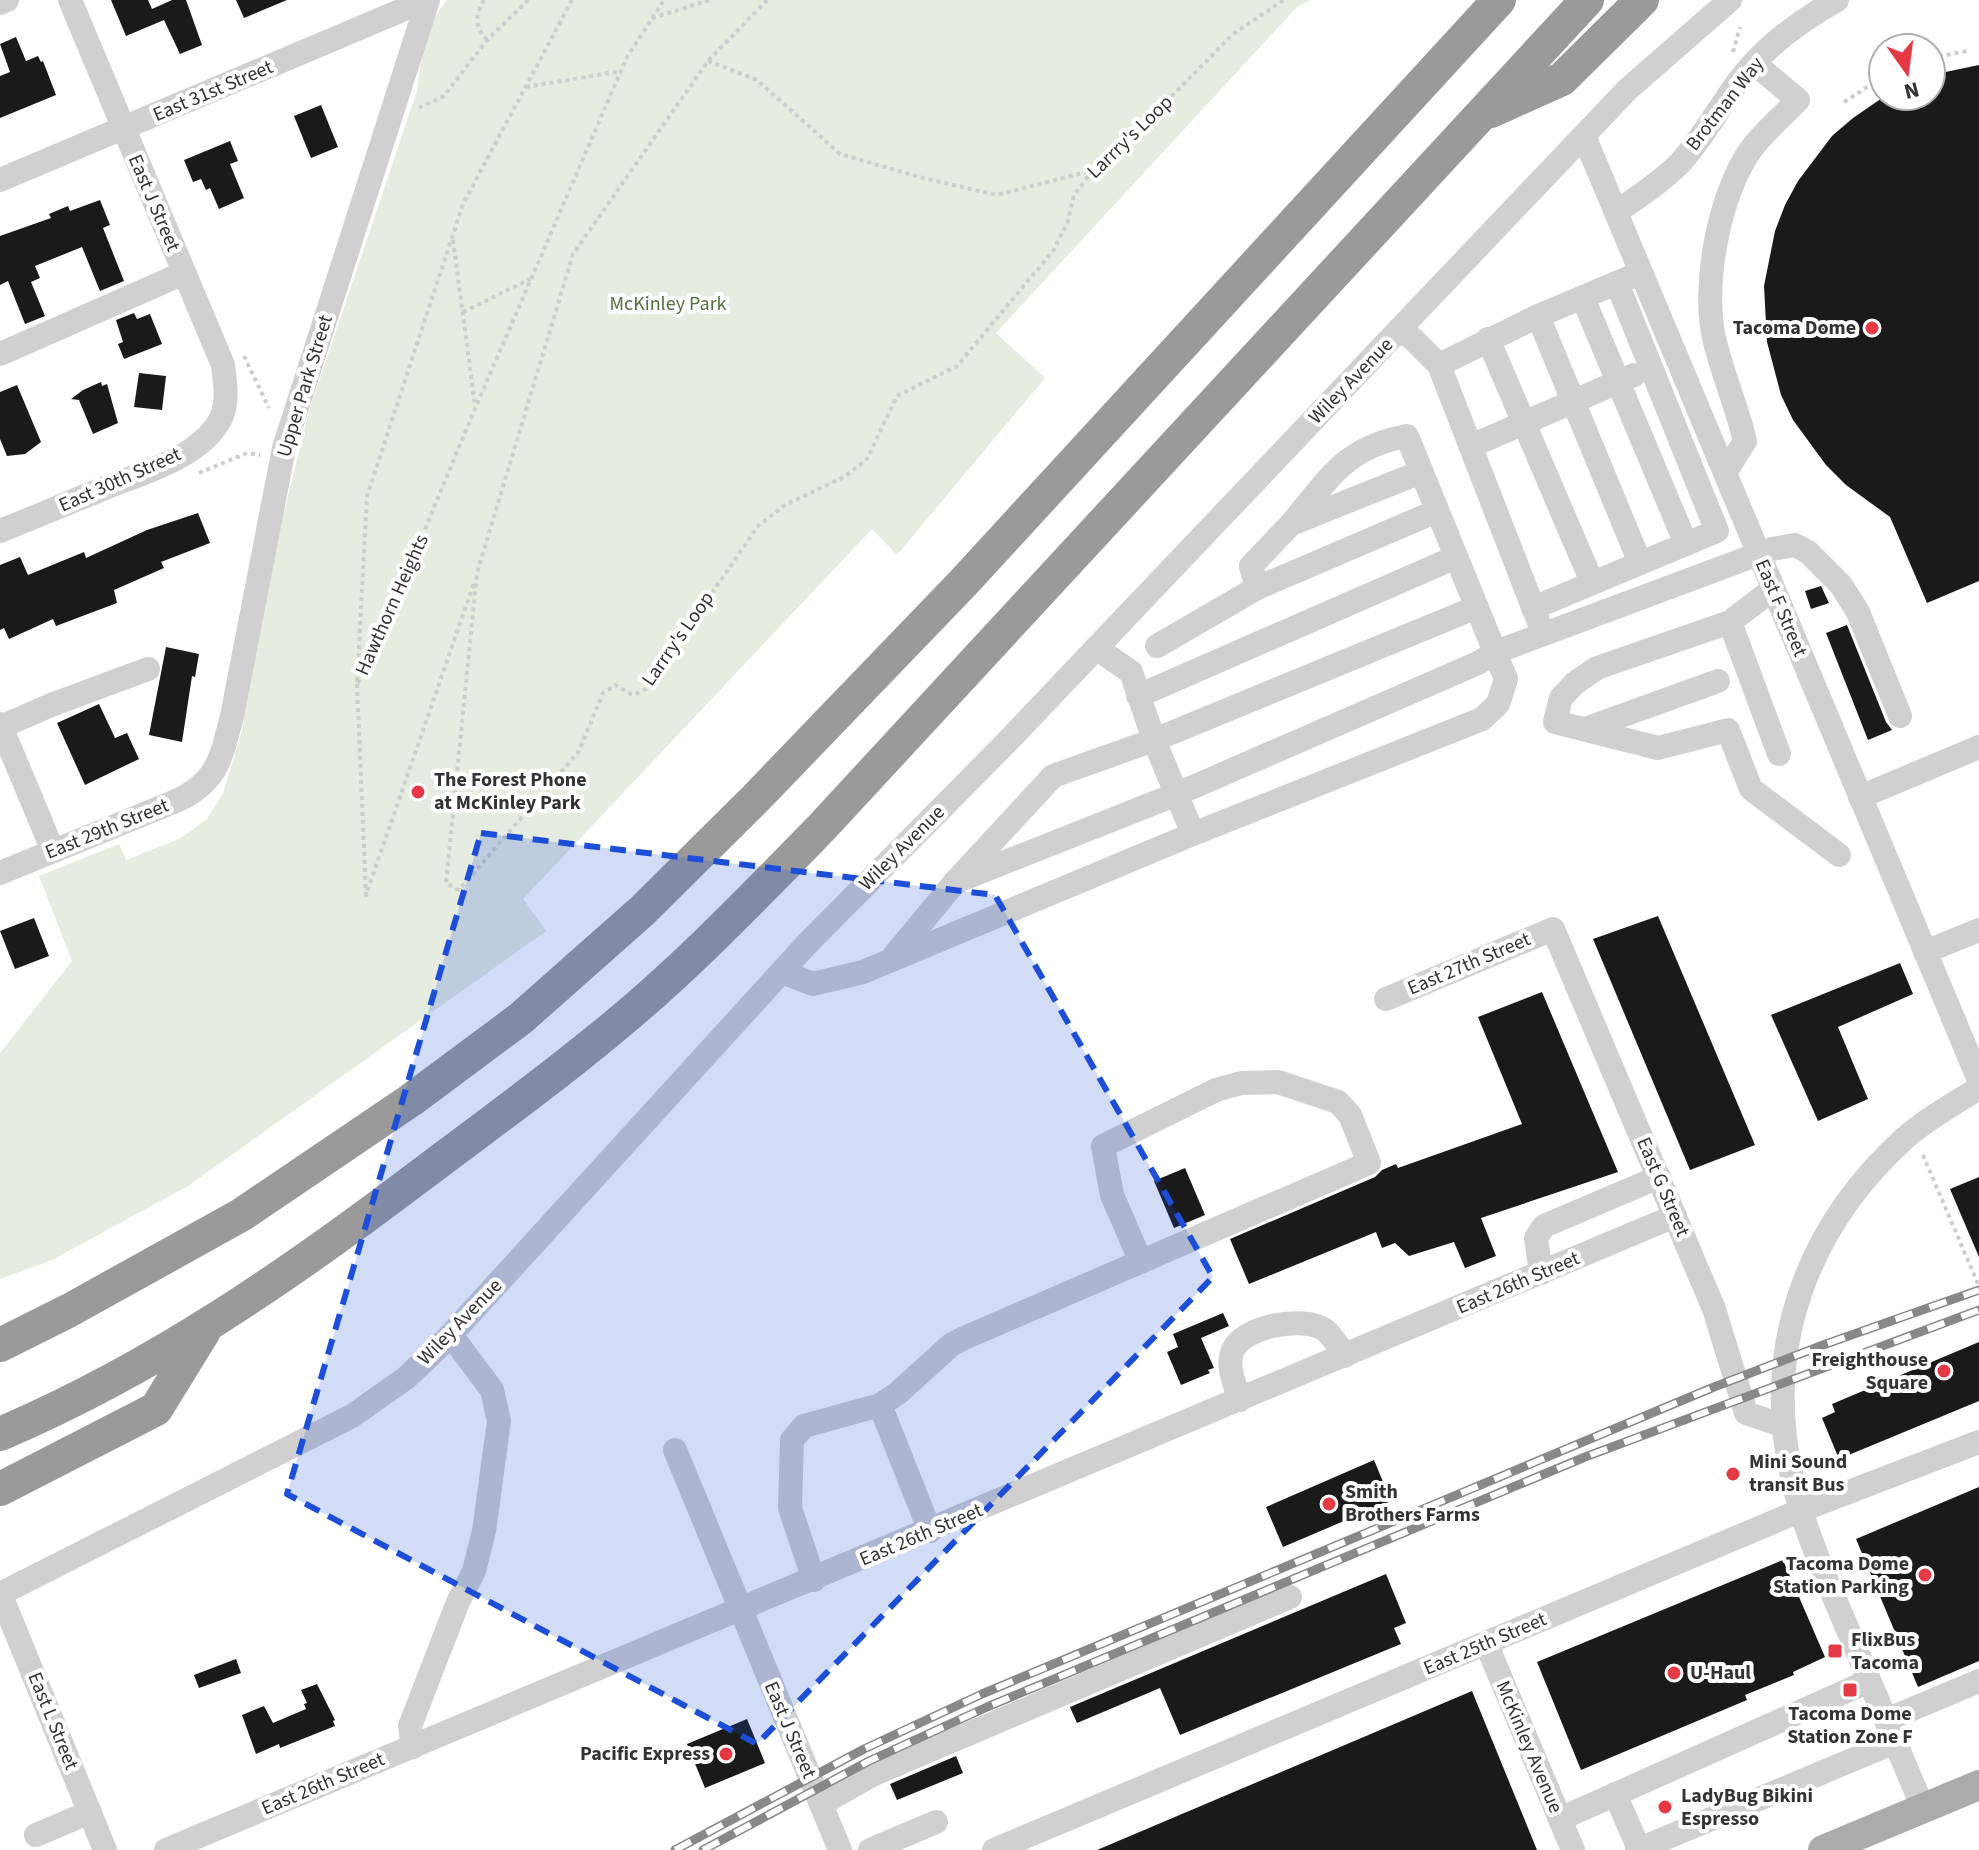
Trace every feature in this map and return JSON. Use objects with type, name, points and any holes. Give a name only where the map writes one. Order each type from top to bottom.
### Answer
[{"type":"highway","points":[[963,583],[1469,0]]},
{"type":"highway","points":[[0,1345],[70,1310],[241,1215],[411,1100],[520,1019],[652,901],[963,583],[1499,0]]},
{"type":"highway","points":[[1545,43],[1560,0]]},
{"type":"highway","points":[[0,1434],[116,1379],[208,1326],[338,1238],[596,1042],[712,939],[822,827],[1587,0]]},
{"type":"highway","points":[[1476,118],[1562,79],[1642,0]]},
{"type":"highway","points":[[0,1489],[156,1409],[208,1326]]},
{"type":"main road","points":[[1823,1850],[1979,1785]]},
{"type":"street","points":[[0,3],[7,0]]},
{"type":"street","name":"East J Street","points":[[70,0],[223,365],[226,387],[224,408]]},
{"type":"street","name":"East 31st Street","points":[[0,180],[427,0]]},
{"type":"street","name":"Upper Park Street","points":[[210,779],[232,716],[284,448],[427,0]]},
{"type":"street","name":"Wiley Avenue","points":[[0,1594],[352,1416],[406,1378],[451,1335],[782,972],[1096,648],[1627,90],[1730,0]]},
{"type":"street","name":"Brotman Way","points":[[1616,212],[1680,162],[1755,64],[1790,31],[1837,0]]},
{"type":"street","points":[[1725,473],[1745,441],[1736,401],[1715,342],[1711,306],[1715,249],[1726,196],[1737,172],[1752,147],[1798,100],[1755,64]]},
{"type":"street","name":"East F Street","points":[[1584,136],[1979,1080]]},
{"type":"street","points":[[0,354],[184,273]]},
{"type":"street","points":[[1439,365],[1538,316],[1641,273]]},
{"type":"street","points":[[1533,608],[1717,531],[1617,283]]},
{"type":"street","points":[[1583,298],[1686,544]]},
{"type":"street","points":[[1538,316],[1640,563]]},
{"type":"street","points":[[1400,330],[1439,365],[1544,634]]},
{"type":"street","points":[[1488,339],[1592,582]]},
{"type":"street","points":[[1676,356],[1715,342]]},
{"type":"street","points":[[1471,446],[1651,367]]},
{"type":"street","name":"East 30th Street","points":[[0,531],[174,459],[207,436],[219,421],[224,408]]},
{"type":"street","points":[[782,972],[813,984],[863,972],[1193,834],[1482,719],[1498,704],[1506,679],[1407,436],[1382,440],[1351,455],[1251,566],[1257,588]]},
{"type":"street","points":[[1291,524],[1421,472]]},
{"type":"street","points":[[1157,646],[1257,588],[1437,511]]},
{"type":"street","points":[[955,882],[1177,794],[1478,663],[1496,652],[1758,553],[1795,545],[1808,552],[1841,585],[1858,612],[1900,716]]},
{"type":"street","points":[[1138,696],[1456,557]]},
{"type":"street","points":[[1773,589],[1730,622],[1597,668],[1575,683],[1561,698],[1555,722],[1658,748],[1728,730],[1751,789],[1839,855]]},
{"type":"street","points":[[890,961],[955,882],[1053,776],[1154,740],[1477,607]]},
{"type":"street","points":[[1730,622],[1779,754]]},
{"type":"street","points":[[1096,648],[1131,672],[1154,740],[1193,834]]},
{"type":"street","points":[[53,851],[1,726],[148,669]]},
{"type":"street","points":[[1585,729],[1718,681]]},
{"type":"street","points":[[1860,797],[1979,747]]},
{"type":"street","name":"East 29th Street","points":[[0,873],[176,801],[196,792],[210,779]]},
{"type":"street","name":"East 27th Street","points":[[1386,999],[1553,929]]},
{"type":"street","name":"East G Street","points":[[1553,929],[1714,1309],[1746,1413],[1784,1426]]},
{"type":"street","points":[[1925,952],[1979,930]]},
{"type":"street","points":[[814,1580],[790,1508],[792,1440],[804,1426],[880,1405],[898,1393],[951,1345],[1369,1163],[1350,1115],[1338,1102],[1278,1082],[1241,1083],[1216,1090],[1103,1146],[1112,1195],[1141,1262]]},
{"type":"street","points":[[1923,1808],[1812,1543],[1792,1479],[1782,1391],[1786,1349],[1796,1302],[1824,1237],[1841,1209],[1872,1170],[1907,1136],[1979,1088]]},
{"type":"street","points":[[1541,1273],[1536,1238],[1544,1226],[1659,1177]]},
{"type":"street","name":"East 26th Street","points":[[166,1850],[1675,1216]]},
{"type":"street","points":[[1240,1400],[1230,1365],[1233,1349],[1244,1337],[1281,1323],[1304,1324],[1324,1329],[1345,1356]]},
{"type":"street","points":[[413,1747],[410,1726],[458,1602],[474,1571],[481,1544],[499,1421],[492,1390],[451,1335]]},
{"type":"street","points":[[880,1405],[930,1531]]},
{"type":"street","name":"East 25th Street","points":[[994,1850],[1802,1510],[1979,1442]]},
{"type":"street","name":"East J Street","points":[[675,1450],[840,1850]]},
{"type":"street","name":"East L Street","points":[[0,1594],[105,1850]]},
{"type":"street","points":[[821,1804],[872,1775],[1290,1597]]},
{"type":"street","name":"McKinley Avenue","points":[[1486,1643],[1573,1850]]},
{"type":"street","points":[[1560,1819],[1869,1681]]},
{"type":"street","points":[[1615,1794],[1638,1850],[1890,1731],[1979,1681]]},
{"type":"street","points":[[36,1835],[90,1812]]},
{"type":"street","points":[[870,1850],[936,1822]]},
{"type":"path","points":[[484,0],[476,23],[487,40]]},
{"type":"path","points":[[419,108],[444,96],[487,40],[528,0]]},
{"type":"path","name":"Hawthorn Heights","points":[[357,684],[367,496],[463,204],[572,0]]},
{"type":"path","name":"Hawthorn Heights","points":[[357,684],[376,648],[621,71],[664,0]]},
{"type":"path","points":[[652,18],[710,0]]},
{"type":"path","name":"Larrry's Loop","points":[[767,0],[708,61],[573,254],[477,573],[446,883],[459,890],[579,751],[603,693],[615,685],[633,695],[646,689],[758,526],[785,505],[844,477],[867,459],[897,396],[957,366],[1053,251],[1068,221],[1074,195],[1093,170],[1233,34],[1284,0]]},
{"type":"path","points":[[1729,60],[1740,27]]},
{"type":"path","points":[[1947,55],[1967,51]]},
{"type":"path","points":[[708,61],[757,80],[840,154],[927,179],[997,195],[1093,170]]},
{"type":"path","points":[[526,87],[621,71]]},
{"type":"path","points":[[1844,102],[1867,87]]},
{"type":"path","points":[[452,236],[476,408]]},
{"type":"path","points":[[463,312],[532,278]]},
{"type":"path","points":[[243,354],[269,408]]},
{"type":"path","points":[[199,473],[247,453],[260,455]]},
{"type":"path","points":[[357,684],[366,895],[477,573]]},
{"type":"path","points":[[1923,1155],[1978,1284]]},
{"type":"highlighted area","points":[[481,833],[995,895],[1213,1277],[757,1744],[287,1494]]},
{"type":"green space","name":"McKinley Park","points":[[447,0],[1311,0],[1297,7],[996,333],[1045,378],[897,555],[872,529],[523,899],[546,931],[188,1186],[52,1260],[0,1279],[0,1053],[72,961],[39,876],[119,844],[126,860],[181,838],[207,819],[223,794],[243,727],[245,690],[310,408],[417,91],[429,32]]},
{"type":"building","points":[[111,0],[148,0],[152,9],[172,0],[186,0],[202,45],[180,54],[164,20],[126,36]]},
{"type":"building","points":[[236,0],[287,0],[244,18]]},
{"type":"building","points":[[16,37],[26,61],[38,56],[43,61],[56,95],[0,118],[0,76],[10,72],[0,44]]},
{"type":"building","name":"Tacoma Dome","points":[[1979,65],[1979,581],[1927,603],[1890,517],[1846,485],[1826,465],[1793,420],[1781,395],[1767,342],[1764,286],[1775,231],[1785,205],[1798,181],[1832,136],[1867,108],[1867,112],[1947,112],[1947,72]]},
{"type":"building","points":[[321,105],[338,147],[311,158],[294,116]]},
{"type":"building","points":[[230,141],[238,161],[230,164],[244,198],[219,209],[210,188],[206,190],[201,179],[193,182],[184,160]]},
{"type":"building","points":[[100,200],[110,225],[103,228],[124,281],[100,291],[82,247],[35,266],[40,278],[31,282],[45,316],[25,324],[8,281],[0,285],[0,236],[51,218],[49,214],[68,206],[70,211]]},
{"type":"building","points":[[134,313],[137,319],[150,314],[162,344],[124,359],[118,344],[123,342],[116,320]]},
{"type":"building","points":[[139,373],[166,376],[162,410],[134,407]]},
{"type":"building","points":[[101,382],[102,386],[107,384],[118,423],[93,434],[79,400],[71,399]]},
{"type":"building","points":[[17,385],[41,442],[25,454],[7,456],[0,439],[0,392]]},
{"type":"building","points":[[198,513],[210,543],[161,562],[164,568],[114,590],[117,603],[56,626],[53,619],[9,639],[4,628],[0,630],[0,565],[20,557],[28,575],[84,552],[86,558],[147,530]]},
{"type":"building","points":[[1821,586],[1829,603],[1811,609],[1805,591]]},
{"type":"building","points":[[1847,625],[1892,730],[1868,740],[1826,633]]},
{"type":"building","points":[[166,647],[199,654],[195,677],[192,676],[182,742],[149,735]]},
{"type":"building","points":[[99,704],[115,738],[127,733],[139,759],[85,785],[57,723]]},
{"type":"building","points":[[1658,916],[1755,1145],[1690,1170],[1593,939]]},
{"type":"building","points":[[34,918],[49,956],[15,969],[0,931]]},
{"type":"building","points":[[1900,963],[1913,994],[1838,1027],[1868,1099],[1818,1121],[1771,1015]]},
{"type":"building","points":[[1542,992],[1618,1172],[1481,1218],[1496,1256],[1465,1268],[1454,1242],[1409,1256],[1395,1243],[1382,1248],[1376,1232],[1249,1284],[1230,1239],[1375,1177],[1396,1164],[1398,1168],[1522,1124],[1478,1017]]},
{"type":"building","points":[[1185,1168],[1205,1215],[1174,1228],[1154,1181]]},
{"type":"building","points":[[1979,1177],[1979,1257],[1950,1189]]},
{"type":"building","points":[[1223,1313],[1229,1326],[1201,1338],[1214,1368],[1208,1370],[1210,1373],[1181,1385],[1167,1352],[1178,1347],[1173,1334]]},
{"type":"building","name":"Freighthouse Square","points":[[1979,1342],[1979,1401],[1839,1459],[1822,1418],[1835,1412],[1832,1404]]},
{"type":"building","name":"Smith Brothers Farms","points":[[1374,1460],[1391,1501],[1283,1547],[1266,1507]]},
{"type":"building","name":"Tacoma Dome Station Parking","points":[[1979,1487],[1979,1661],[1918,1687],[1856,1539]]},
{"type":"building","points":[[1783,1560],[1825,1657],[1793,1672],[1794,1675],[1745,1695],[1747,1700],[1581,1770],[1537,1662]]},
{"type":"building","points":[[1386,1574],[1406,1623],[1394,1628],[1401,1644],[1180,1735],[1160,1688],[1077,1723],[1070,1707]]},
{"type":"building","points":[[236,1659],[241,1673],[199,1688],[194,1675]]},
{"type":"building","points":[[317,1684],[335,1726],[256,1754],[242,1715],[264,1706],[273,1723],[306,1709],[304,1704],[307,1703],[301,1690]]},
{"type":"building","points":[[1472,1691],[1537,1850],[1097,1850]]},
{"type":"building","name":"Pacific Express","points":[[747,1719],[765,1763],[705,1788],[687,1744]]},
{"type":"building","points":[[956,1756],[963,1773],[897,1800],[890,1784]]},
{"type":"railway","points":[[675,1850],[864,1749],[982,1694],[1714,1387],[1979,1290]]},
{"type":"railway","points":[[703,1850],[869,1761],[987,1707],[1585,1457],[1979,1310]]},
{"type":"place","name":"Tacoma Dome","points":[[1872,328]]},
{"type":"place","name":"The Forest Phone at McKinley Park","points":[[418,792]]},
{"type":"place","name":"Freighthouse Square","points":[[1944,1371]]},
{"type":"place","name":"Mini Sound transit Bus","points":[[1733,1474]]},
{"type":"place","name":"Smith Brothers Farms","points":[[1329,1504]]},
{"type":"place","name":"Tacoma Dome Station Parking","points":[[1925,1575]]},
{"type":"place","name":"FlixBus Tacoma","points":[[1835,1651]]},
{"type":"place","name":"U-Haul","points":[[1674,1673]]},
{"type":"place","name":"Tacoma Dome Station Zone F","points":[[1850,1690]]},
{"type":"place","name":"Pacific Express","points":[[726,1754]]},
{"type":"place","name":"LadyBug Bikini Espresso","points":[[1665,1807]]}]
